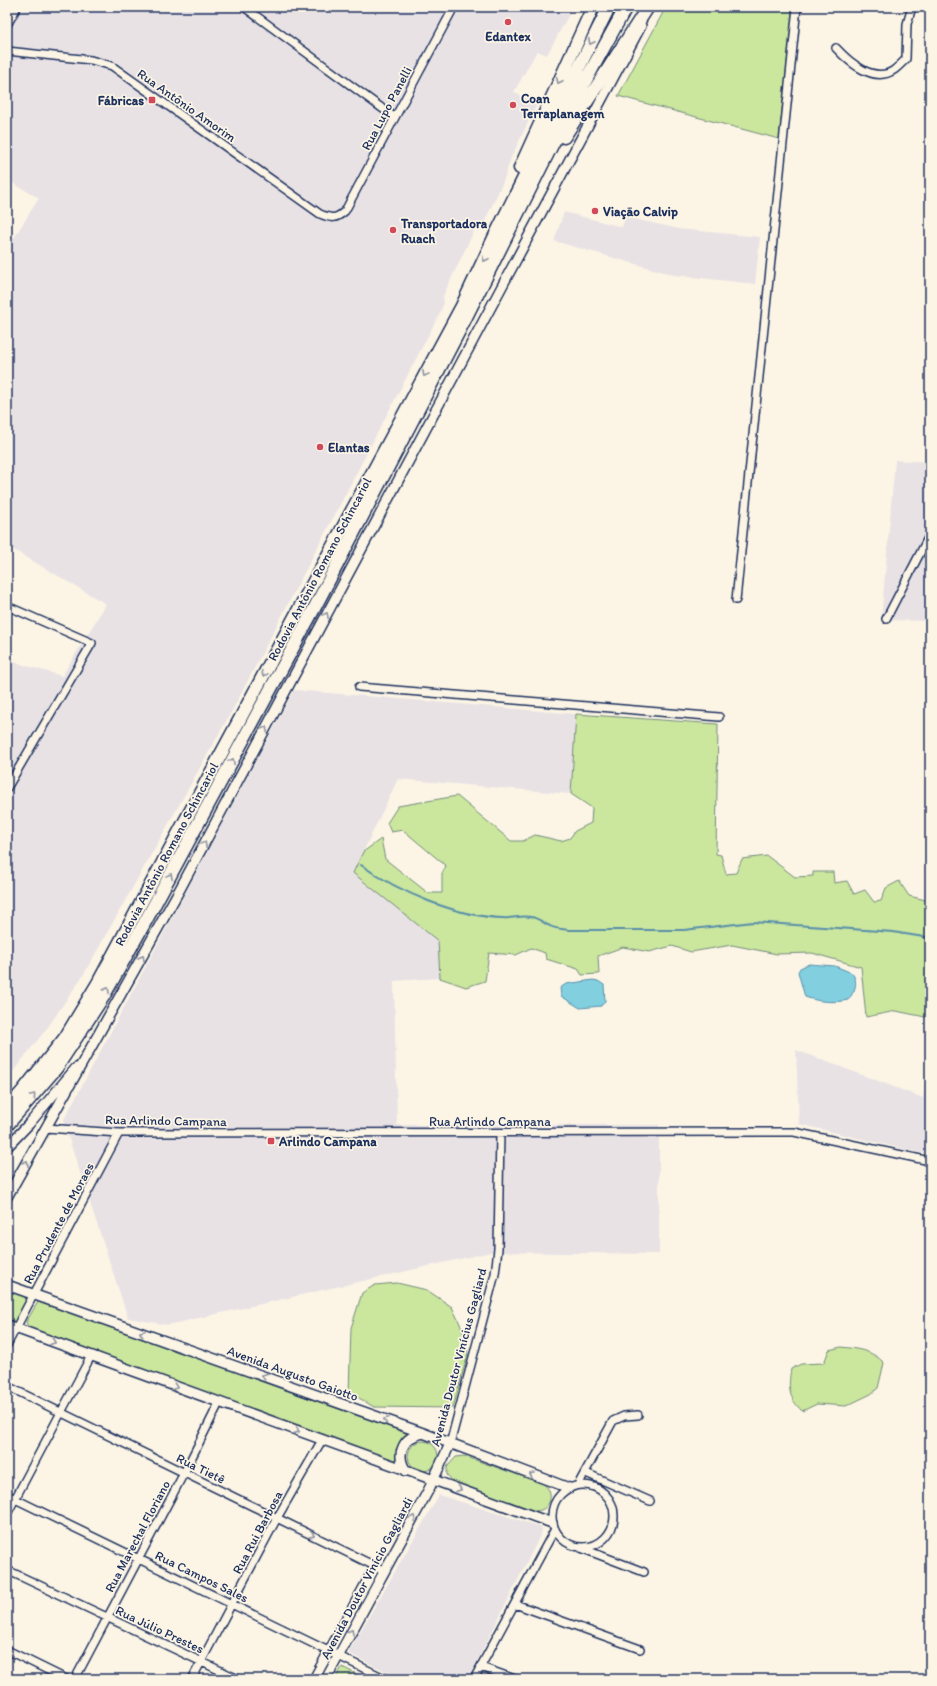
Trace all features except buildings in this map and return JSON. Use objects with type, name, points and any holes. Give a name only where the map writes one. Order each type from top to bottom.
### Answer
[{"type":"highway","points":[[494,238],[523,160],[593,7]]},
{"type":"highway","name":"Rodovia Antônio Romano Schincariol","points":[[7,1109],[65,1038],[109,963],[458,313],[609,7]]},
{"type":"highway","name":"Rodovia Antônio Romano Schincariol","points":[[7,1125],[57,1067],[103,997],[316,605],[460,331],[570,109],[626,7]]},
{"type":"highway","points":[[534,184],[648,7]]},
{"type":"street","points":[[7,25],[17,7]]},
{"type":"street","points":[[244,7],[394,117]]},
{"type":"street","name":"Rua Lupo Panelli","points":[[337,218],[345,211],[454,7]]},
{"type":"street","points":[[7,1197],[180,889],[580,143],[651,7]]},
{"type":"street","points":[[736,600],[798,7]]},
{"type":"street","points":[[836,48],[850,63],[871,73],[885,74],[894,71],[906,59],[908,24],[912,7]]},
{"type":"street","name":"Rua Antônio Amorim","points":[[7,51],[91,60],[112,66],[320,214],[330,218],[337,218]]},
{"type":"street","points":[[886,619],[930,534]]},
{"type":"street","points":[[7,606],[92,643],[7,788]]},
{"type":"street","points":[[359,687],[719,717]]},
{"type":"street","points":[[7,1147],[29,1124],[88,1053]]},
{"type":"street","name":"Rua Arlindo Campana","points":[[46,1128],[119,1133],[794,1132],[930,1161]]},
{"type":"street","name":"Rua Prudente de Moraes","points":[[7,1345],[119,1133]]},
{"type":"street","name":"Avenida Doutor Vinícius Gagliard","points":[[429,1489],[450,1444],[495,1274],[498,1249],[500,1133]]},
{"type":"street","name":"Avenida Augusto Gaiotto","points":[[7,1285],[423,1433],[569,1488]]},
{"type":"street","points":[[7,1325],[433,1480],[554,1526]]},
{"type":"street","points":[[7,1514],[91,1356]]},
{"type":"street","name":"Rua Tietê","points":[[7,1386],[384,1571]]},
{"type":"street","name":"Rua Marechal Floriano","points":[[75,1679],[184,1473],[219,1403]]},
{"type":"street","points":[[578,1485],[586,1473],[613,1421],[624,1416],[638,1415]]},
{"type":"street","points":[[406,1471],[402,1464],[401,1450],[410,1438],[423,1433]]},
{"type":"street","name":"Rua Rui Barbosa","points":[[192,1679],[277,1518],[322,1440]]},
{"type":"street","points":[[586,1473],[650,1501]]},
{"type":"street","points":[[577,1546],[592,1546],[601,1541],[608,1534],[613,1525],[614,1515],[612,1505],[606,1496],[598,1489],[589,1486],[578,1485],[569,1488],[560,1494],[554,1503],[552,1512],[554,1526],[563,1540],[577,1546],[644,1572]]},
{"type":"street","name":"Avenida Doutor Vinício Gagliardi","points":[[326,1679],[429,1489]]},
{"type":"street","name":"Rua Campos Sales","points":[[7,1495],[386,1679]]},
{"type":"street","points":[[474,1679],[515,1604],[554,1526]]},
{"type":"street","points":[[314,1679],[375,1567]]},
{"type":"street","name":"Rua Júlio Prestes","points":[[7,1570],[238,1679]]},
{"type":"street","points":[[515,1604],[640,1649]]},
{"type":"street","points":[[7,1650],[66,1679]]},
{"type":"street","points":[[480,1667],[516,1679]]},
{"type":"shaded area","points":[[7,7],[573,7],[547,55],[537,51],[514,92],[537,104],[511,158],[503,182],[482,227],[475,229],[443,296],[444,303],[438,317],[233,709],[84,974],[48,1027],[7,1079],[7,660],[62,676],[106,604],[7,546],[7,249],[39,198],[7,180]]},
{"type":"shaded area","name":"Viação Calvip","points":[[564,212],[622,227],[625,217],[679,229],[760,237],[755,284],[674,275],[554,241]]},
{"type":"shaded area","points":[[895,460],[930,462],[930,621],[881,620]]},
{"type":"shaded area","points":[[294,690],[576,714],[571,794],[398,779],[353,873],[439,941],[440,978],[394,981],[397,1125],[659,1125],[659,1254],[491,1252],[168,1325],[128,1318],[63,1121]]},
{"type":"shaded area","points":[[930,1047],[930,1153],[920,1153],[799,1124],[796,1050],[923,1098]]},
{"type":"shaded area","points":[[439,1495],[541,1527],[542,1532],[468,1679],[401,1679],[348,1653]]},
{"type":"green space","points":[[666,7],[793,7],[779,139],[618,96]]},
{"type":"green space","points":[[576,714],[718,724],[716,854],[721,855],[726,874],[736,873],[742,859],[767,856],[795,877],[813,876],[813,872],[833,872],[834,883],[847,881],[854,894],[865,890],[874,902],[881,901],[886,888],[899,881],[909,896],[930,901],[930,1018],[896,1011],[866,1017],[861,967],[812,953],[777,954],[732,945],[691,952],[672,946],[649,952],[623,947],[598,956],[599,974],[582,975],[578,969],[546,959],[545,953],[531,948],[516,955],[489,953],[485,981],[466,987],[440,978],[438,941],[353,873],[363,852],[381,839],[385,859],[428,893],[442,893],[442,873],[446,866],[403,830],[391,832],[387,823],[398,806],[457,796],[511,841],[523,841],[535,835],[561,841],[570,838],[575,831],[591,823],[592,808],[571,794]]},
{"type":"green space","points":[[397,1283],[427,1290],[452,1307],[462,1328],[468,1354],[453,1408],[374,1407],[349,1392],[351,1328],[362,1293],[375,1285]]},
{"type":"green space","points":[[7,1290],[23,1296],[27,1300],[15,1323],[7,1322]]},
{"type":"green space","points":[[38,1302],[407,1433],[396,1449],[396,1463],[29,1329],[26,1322]]},
{"type":"green space","points":[[841,1347],[870,1353],[875,1355],[884,1363],[878,1388],[871,1394],[846,1406],[817,1404],[802,1411],[797,1406],[790,1392],[789,1382],[791,1369],[801,1364],[824,1363],[829,1350]]},
{"type":"green space","points":[[423,1441],[434,1445],[438,1456],[434,1467],[423,1471],[412,1467],[408,1456],[412,1445]]},
{"type":"green space","points":[[464,1456],[544,1484],[549,1490],[550,1494],[548,1504],[543,1509],[535,1511],[453,1481],[447,1475],[447,1467],[456,1457]]},
{"type":"green space","points":[[342,1667],[367,1679],[335,1679]]},
{"type":"water","points":[[809,964],[835,966],[852,973],[856,984],[853,993],[848,1000],[826,1002],[805,997],[798,972],[800,968]]},
{"type":"water","points":[[593,980],[604,985],[605,1001],[601,1006],[580,1008],[561,996],[560,988],[566,984]]},
{"type":"waterway","points":[[361,865],[393,885],[448,908],[485,917],[531,917],[536,918],[554,928],[568,930],[684,930],[753,922],[893,932],[930,938]]},
{"type":"place","name":"Edantex","points":[[508,22]]},
{"type":"place","name":"Fábricas","points":[[152,100]]},
{"type":"place","name":"Coan Terraplanagem","points":[[513,105]]},
{"type":"place","name":"Viação Calvip","points":[[595,211]]},
{"type":"place","name":"Transportadora Ruach","points":[[393,230]]},
{"type":"place","name":"Elantas","points":[[320,447]]},
{"type":"place","name":"Arlindo Campana","points":[[271,1141]]}]
